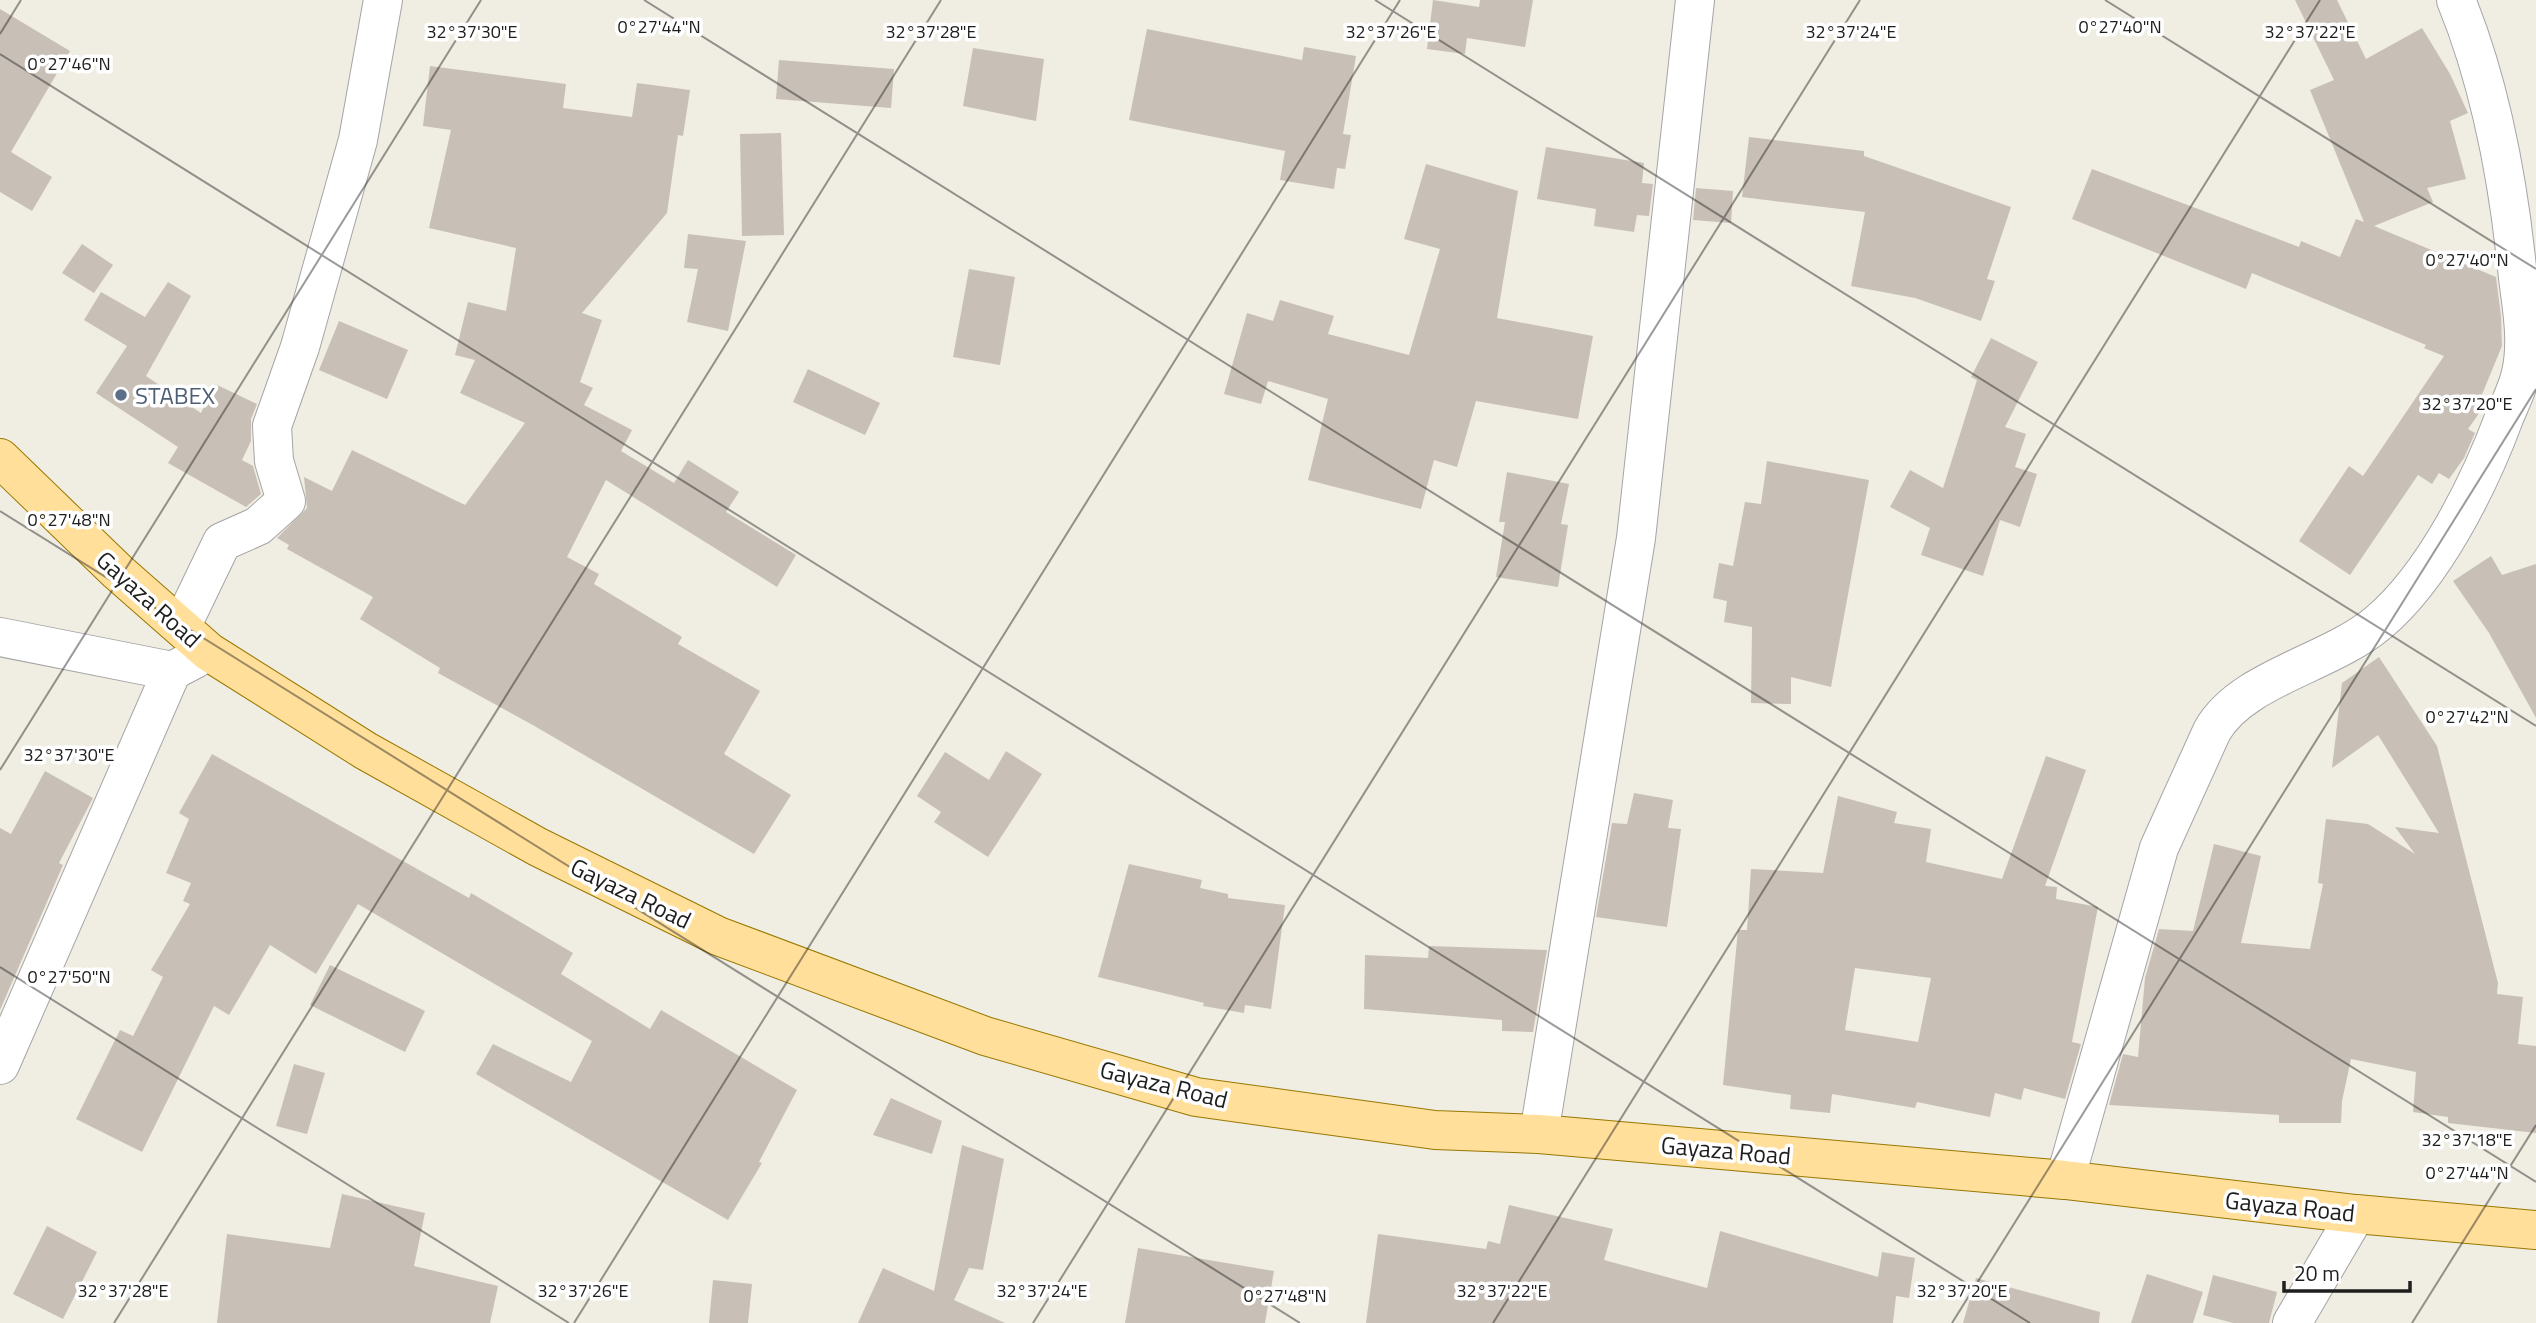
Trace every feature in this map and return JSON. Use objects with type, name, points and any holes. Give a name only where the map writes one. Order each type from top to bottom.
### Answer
[{"type":"main road","name":"Gayaza Road","points":[[0,458],[118,572],[182,625],[209,652],[377,758],[538,847],[718,936],[985,1037],[1196,1097],[1436,1130],[1539,1134],[2065,1180],[2356,1214],[2536,1230]]},
{"type":"street","points":[[182,625],[222,542],[258,526],[286,500],[274,461],[272,426],[300,347],[358,140],[383,0]]},
{"type":"street","points":[[1539,1134],[1636,538],[1695,0]]},
{"type":"street","points":[[2065,1180],[2159,848],[2211,731],[2222,713],[2251,692],[2340,650],[2379,622],[2435,558],[2487,464],[2521,373],[2524,333],[2509,190],[2474,43],[2456,0]]},
{"type":"street","points":[[0,636],[172,671],[209,652]]},
{"type":"street","points":[[0,1065],[172,671]]},
{"type":"street","points":[[2292,1323],[2356,1214]]},
{"type":"building","points":[[1433,0],[1479,7],[1480,0],[1533,0],[1525,47],[1467,38],[1465,54],[1427,49]]},
{"type":"building","points":[[2295,0],[2337,0],[2366,59],[2422,28],[2450,74],[2468,113],[2450,121],[2466,179],[2427,188],[2433,202],[2374,226],[2496,277],[2501,316],[2502,346],[2476,409],[2480,412],[2468,429],[2475,433],[2464,458],[2449,479],[2439,473],[2432,484],[2418,475],[2350,575],[2299,541],[2349,466],[2363,476],[2444,356],[2424,348],[2426,345],[2252,273],[2246,289],[2072,219],[2092,169],[2299,247],[2301,241],[2340,257],[2356,219],[2364,222],[2310,90],[2334,80]]},
{"type":"building","points":[[0,9],[70,51],[11,152],[52,177],[32,211],[0,192]]},
{"type":"building","points":[[1147,29],[1302,60],[1304,47],[1356,56],[1343,134],[1351,135],[1345,169],[1337,168],[1334,189],[1280,180],[1285,151],[1129,120]]},
{"type":"building","points":[[973,48],[1044,59],[1036,121],[963,106]]},
{"type":"building","points":[[779,60],[894,69],[891,108],[776,99]]},
{"type":"building","points":[[430,66],[566,84],[563,108],[632,117],[637,83],[690,90],[683,136],[678,135],[667,213],[582,313],[602,320],[580,382],[593,388],[584,405],[632,430],[621,451],[674,483],[688,460],[739,492],[726,512],[796,555],[777,587],[606,480],[567,557],[599,574],[594,584],[682,637],[678,644],[760,691],[724,754],[791,795],[754,854],[438,673],[440,668],[360,619],[373,597],[287,549],[289,545],[277,538],[307,508],[304,477],[332,491],[352,450],[465,505],[525,423],[460,393],[475,360],[455,355],[468,302],[506,311],[516,248],[429,228],[451,130],[423,126]]},
{"type":"building","points":[[781,133],[784,235],[742,236],[740,134]]},
{"type":"building","points":[[1749,137],[1864,151],[1864,156],[2011,207],[1987,279],[1995,281],[1981,321],[1915,298],[1851,286],[1865,212],[1742,197]]},
{"type":"building","points":[[1546,147],[1644,163],[1642,183],[1653,184],[1649,216],[1637,215],[1634,232],[1594,226],[1596,209],[1537,199]]},
{"type":"building","points":[[1426,164],[1518,191],[1497,318],[1593,336],[1578,419],[1476,401],[1457,467],[1434,460],[1421,509],[1308,480],[1328,399],[1268,381],[1261,404],[1224,394],[1247,313],[1273,321],[1280,300],[1334,316],[1328,334],[1409,355],[1440,249],[1404,239]]},
{"type":"building","points":[[1696,188],[1733,191],[1731,223],[1693,220]]},
{"type":"building","points":[[688,234],[746,241],[728,331],[687,322],[698,269],[684,268]]},
{"type":"building","points":[[82,244],[113,265],[94,293],[62,273]]},
{"type":"building","points":[[969,269],[1015,277],[1000,365],[953,357]]},
{"type":"building","points":[[168,282],[191,296],[146,376],[201,413],[215,384],[257,404],[251,419],[251,441],[242,460],[253,466],[261,494],[246,507],[168,463],[178,447],[96,393],[127,346],[84,320],[101,292],[145,317]]},
{"type":"building","points":[[339,321],[408,350],[387,399],[319,370]]},
{"type":"building","points":[[1991,338],[2038,362],[2005,427],[2026,434],[2015,467],[2037,474],[2020,527],[2000,520],[1983,576],[1921,555],[1930,528],[1890,507],[1910,470],[1943,488],[1977,380],[1971,377]]},
{"type":"building","points":[[808,369],[880,403],[865,435],[793,402]]},
{"type":"building","points":[[1767,461],[1869,480],[1831,687],[1791,677],[1791,704],[1751,703],[1752,627],[1724,622],[1727,601],[1713,598],[1719,563],[1733,566],[1745,502],[1761,504]]},
{"type":"building","points":[[1507,472],[1569,484],[1561,524],[1568,525],[1558,587],[1496,577],[1505,522],[1499,522]]},
{"type":"building","points":[[2491,556],[2502,575],[2536,564],[2536,718],[2489,633],[2453,581]]},
{"type":"building","points":[[2379,657],[2437,746],[2498,983],[2497,994],[2523,997],[2518,1044],[2536,1046],[2536,1133],[2448,1123],[2448,1117],[2413,1112],[2416,1072],[2351,1059],[2342,1101],[2341,1123],[2279,1123],[2279,1115],[2109,1105],[2123,1054],[2138,1057],[2145,978],[2159,929],[2193,931],[2214,844],[2261,856],[2241,943],[2310,949],[2323,884],[2318,883],[2326,819],[2368,824],[2415,854],[2395,827],[2439,833],[2378,735],[2332,768],[2342,683]]},
{"type":"building","points":[[1006,751],[1042,774],[988,857],[934,822],[941,812],[917,796],[945,752],[989,780]]},
{"type":"building","points":[[212,754],[469,898],[471,893],[573,953],[561,974],[650,1029],[661,1010],[797,1090],[759,1162],[762,1163],[728,1220],[476,1074],[493,1044],[571,1082],[592,1041],[358,904],[316,974],[270,945],[229,1015],[214,1006],[142,1152],[76,1119],[120,1030],[133,1036],[163,977],[151,970],[190,904],[183,901],[191,883],[166,873],[189,819],[179,813]]},
{"type":"building","points":[[2046,756],[2086,770],[2045,886],[2057,887],[2056,899],[2098,907],[2072,1042],[2081,1044],[2065,1099],[2024,1088],[2021,1100],[1995,1093],[1990,1117],[1917,1102],[1915,1108],[1832,1094],[1830,1113],[1790,1109],[1791,1095],[1723,1085],[1738,930],[1747,930],[1751,869],[1823,873],[1838,796],[1897,812],[1894,823],[1931,829],[1926,862],[2002,879]],"holes":[[[1855,968],[1931,978],[1918,1042],[1845,1030]]]},
{"type":"building","points":[[45,771],[93,798],[59,863],[63,865],[0,1010],[0,828],[11,834]]},
{"type":"building","points":[[1634,793],[1673,800],[1668,828],[1681,829],[1667,927],[1596,917],[1612,823],[1627,824]]},
{"type":"building","points":[[1129,864],[1202,880],[1200,888],[1228,894],[1228,898],[1285,905],[1271,1009],[1245,1005],[1244,1013],[1203,1006],[1204,1003],[1098,977]]},
{"type":"building","points":[[1429,946],[1547,950],[1533,1032],[1502,1031],[1502,1020],[1364,1009],[1365,955],[1428,958]]},
{"type":"building","points":[[330,965],[425,1011],[405,1052],[310,1005]]},
{"type":"building","points":[[294,1064],[325,1073],[307,1134],[276,1126]]},
{"type":"building","points":[[891,1098],[942,1121],[932,1154],[873,1135]]},
{"type":"building","points":[[962,1145],[1004,1159],[983,1270],[969,1268],[954,1300],[1005,1323],[858,1323],[883,1268],[934,1291]]},
{"type":"building","points":[[342,1194],[425,1213],[414,1266],[498,1286],[490,1323],[217,1323],[227,1234],[330,1248]]},
{"type":"building","points":[[1509,1205],[1613,1229],[1604,1260],[1707,1288],[1720,1231],[1878,1277],[1882,1252],[1915,1258],[1909,1298],[1896,1296],[1893,1323],[1366,1323],[1378,1234],[1486,1249],[1488,1241],[1500,1244]]},
{"type":"building","points":[[47,1226],[97,1252],[63,1319],[13,1294]]},
{"type":"building","points":[[1138,1248],[1274,1271],[1265,1323],[1125,1323]]},
{"type":"building","points":[[2147,1274],[2203,1292],[2193,1323],[2131,1323]]},
{"type":"building","points":[[2213,1275],[2277,1292],[2269,1323],[2233,1323],[2203,1315]]},
{"type":"building","points":[[1976,1278],[2100,1312],[2099,1323],[1963,1323]]},
{"type":"building","points":[[713,1280],[752,1284],[748,1323],[709,1323]]},
{"type":"place","name":"STABEX","points":[[121,395]]}]
